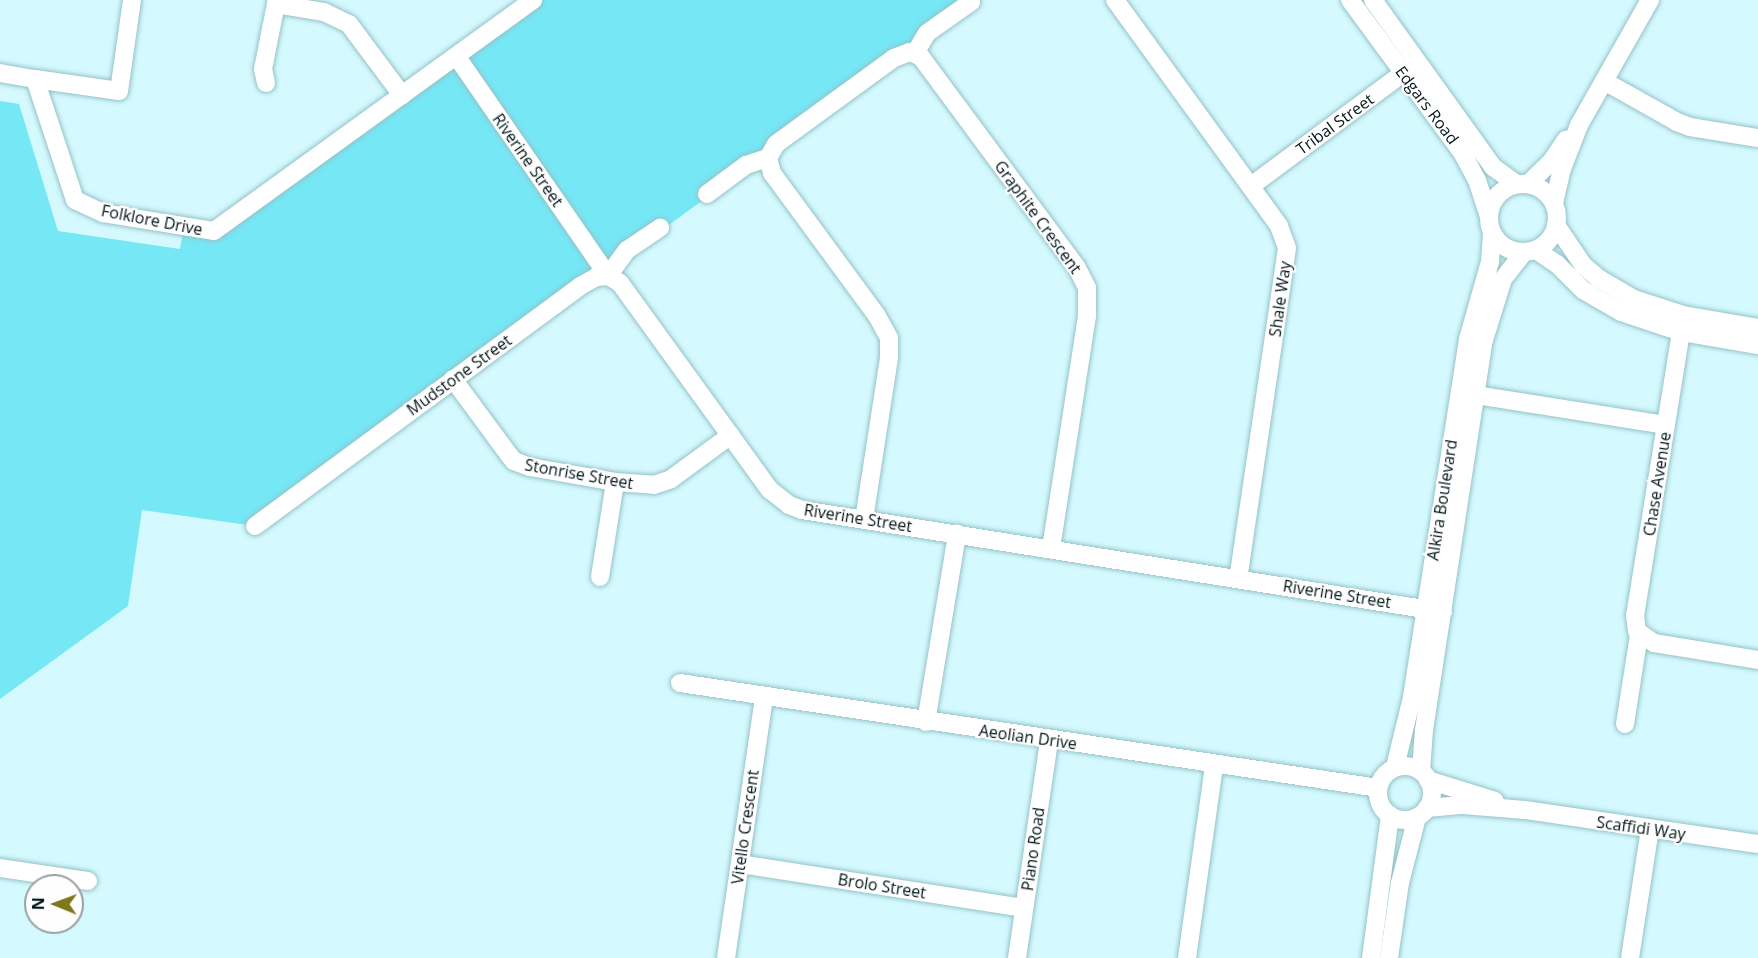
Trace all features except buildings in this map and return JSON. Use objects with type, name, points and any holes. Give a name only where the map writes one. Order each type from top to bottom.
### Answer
[{"type":"street","points":[[0,73],[119,91],[132,0]]},
{"type":"street","name":"Folklore Drive","points":[[35,79],[75,200],[104,213],[214,231],[457,57],[532,0]]},
{"type":"street","name":"Shale Way","points":[[1115,0],[1251,186],[1282,232],[1287,248],[1287,264],[1238,578]]},
{"type":"street","name":"Edgars Road","points":[[1350,0],[1463,154],[1477,180],[1491,225]]},
{"type":"street","name":"Edgars Road","points":[[1373,0],[1493,167],[1522,184]]},
{"type":"street","points":[[1650,0],[1579,125],[1551,162],[1522,184],[1497,196],[1491,225],[1508,249],[1530,251],[1600,301],[1641,321],[1681,332],[1758,345]]},
{"type":"street","points":[[266,83],[263,69],[277,2],[324,12],[349,24],[402,95]]},
{"type":"street","points":[[707,194],[746,165],[768,158],[776,144],[894,58],[906,52],[915,53],[924,36],[971,2]]},
{"type":"street","name":"Graphite Crescent","points":[[915,53],[927,62],[1077,268],[1087,288],[1087,316],[1051,549]]},
{"type":"street","name":"Riverine Street","points":[[457,57],[609,276],[620,283],[770,490],[789,505],[1443,612]]},
{"type":"street","name":"Tribal Street","points":[[1251,186],[1418,62]]},
{"type":"street","points":[[1604,81],[1690,127],[1758,138]]},
{"type":"street","points":[[1579,125],[1562,169],[1554,203],[1557,225],[1583,265],[1598,278],[1634,299],[1683,315],[1758,328]]},
{"type":"street","points":[[768,158],[772,173],[881,321],[889,338],[889,358],[864,519]]},
{"type":"street","points":[[1522,184],[1544,190],[1554,203]]},
{"type":"street","name":"Alkira Boulevard","points":[[1395,767],[1412,697],[1468,339],[1490,262],[1491,225]]},
{"type":"street","points":[[1530,251],[1549,240],[1557,225]]},
{"type":"street","points":[[609,276],[621,256],[660,228]]},
{"type":"street","name":"Alkira Boulevard","points":[[1425,775],[1424,730],[1484,340],[1497,293],[1507,271],[1530,251]]},
{"type":"street","name":"Mudstone Street","points":[[255,526],[589,280],[609,276]]},
{"type":"street","name":"Chase Avenue","points":[[1625,724],[1639,635],[1635,615],[1681,332]]},
{"type":"street","name":"Stonrise Street","points":[[453,379],[514,461],[530,467],[615,482],[641,485],[663,483],[731,435]]},
{"type":"street","points":[[1476,395],[1666,425]]},
{"type":"street","points":[[600,577],[615,482]]},
{"type":"street","points":[[926,722],[957,534]]},
{"type":"street","points":[[1639,635],[1654,643],[1758,660]]},
{"type":"street","name":"Aeolian Drive","points":[[680,683],[1378,789]]},
{"type":"street","name":"Vitello Crescent","points":[[726,958],[764,696]]},
{"type":"street","name":"Piano Road","points":[[1017,958],[1049,740]]},
{"type":"street","points":[[1187,958],[1214,765]]},
{"type":"street","points":[[1389,958],[1400,884],[1422,812],[1432,794],[1425,775],[1404,765],[1395,767],[1382,778],[1378,789],[1379,802],[1390,815],[1408,820],[1422,812]]},
{"type":"street","name":"Scaffidi Way","points":[[1425,775],[1525,810]]},
{"type":"street","name":"Scaffidi Way","points":[[1422,812],[1463,806],[1525,810],[1758,844]]},
{"type":"street","points":[[1371,958],[1390,815]]},
{"type":"street","points":[[1630,958],[1650,829]]},
{"type":"street","name":"Brolo Street","points":[[740,864],[1024,908]]},
{"type":"street","points":[[0,868],[88,881]]},
{"type":"shaded area","points":[[532,0],[978,0],[255,526],[142,510],[128,606],[0,699],[0,101],[19,104],[58,231],[180,249],[184,226],[214,231]]}]
